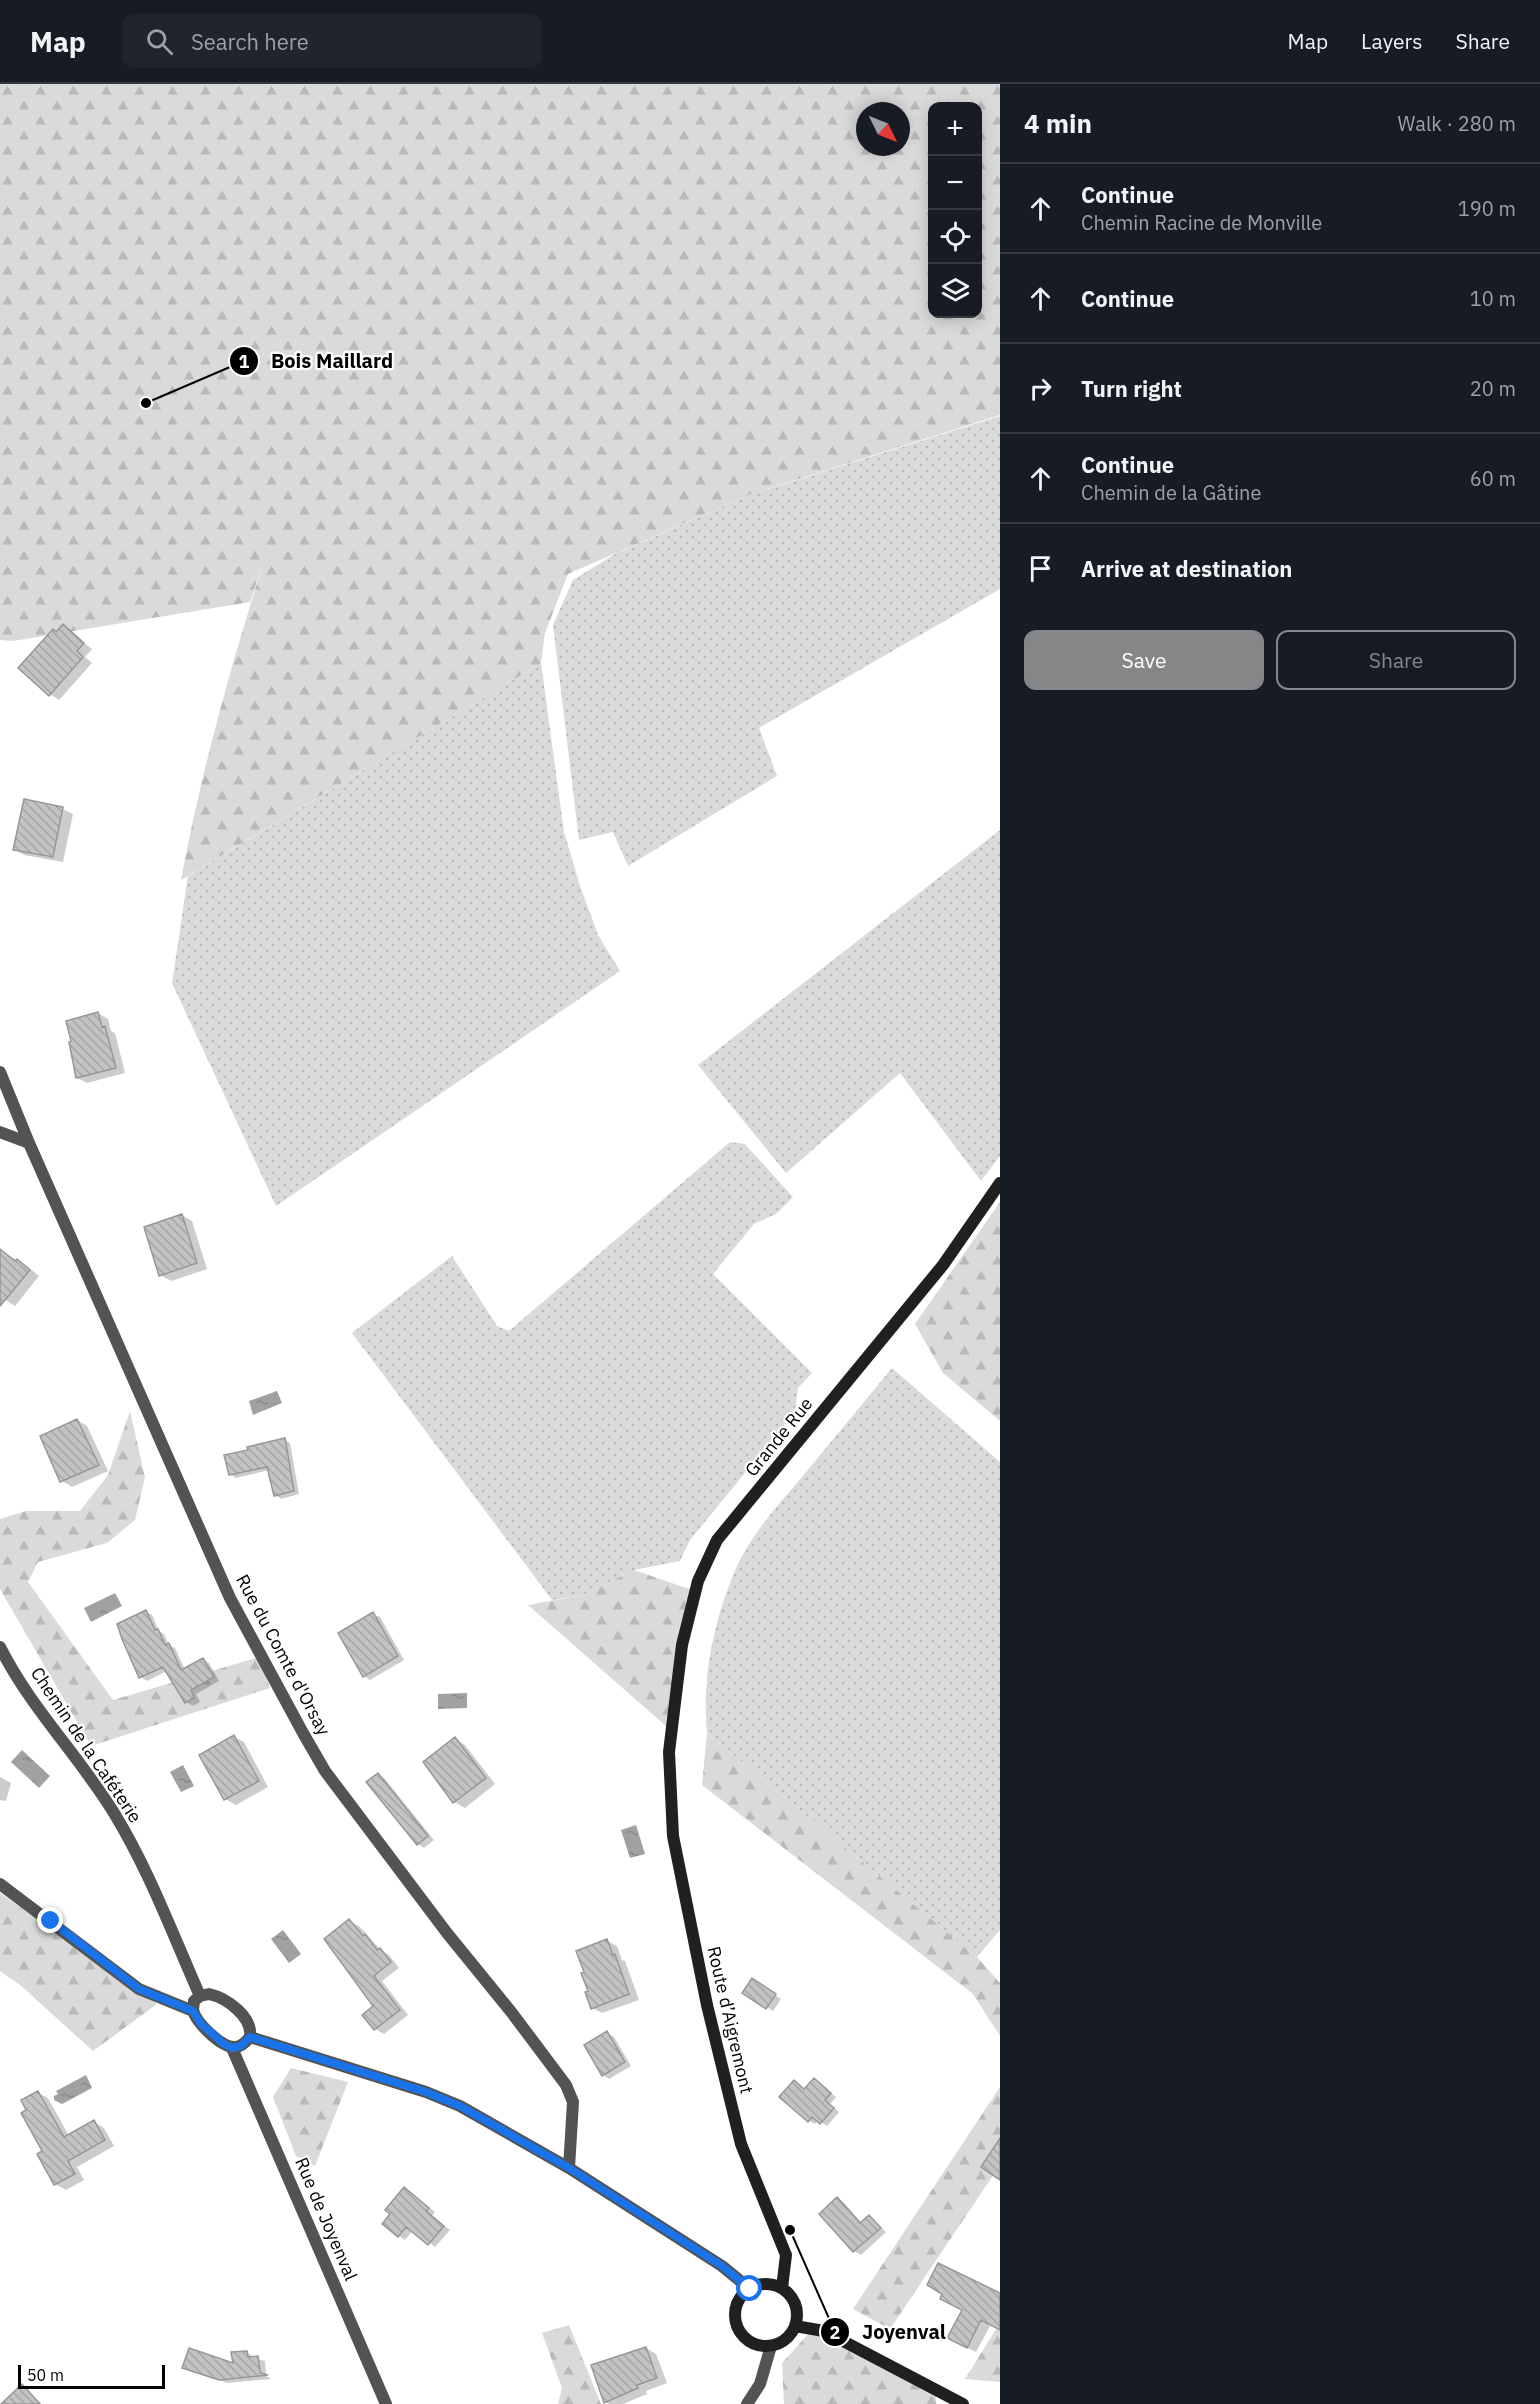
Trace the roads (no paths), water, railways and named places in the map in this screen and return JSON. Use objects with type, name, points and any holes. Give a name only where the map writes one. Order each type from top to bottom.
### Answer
[{"type":"street","name":"Rue du Comte d'Orsay","points":[[0,1072],[29,1143],[230,1598],[325,1771],[447,1934],[512,2013],[566,2085],[573,2102],[574,2126],[569,2168]]},
{"type":"street","points":[[0,1132],[29,1143]]},
{"type":"street","name":"Grande Rue","points":[[669,1752],[682,1646],[698,1581],[717,1540],[944,1264],[1000,1183]]},
{"type":"street","name":"Chemin de la Caféterie","points":[[0,1647],[36,1705],[114,1812],[155,1895],[200,1996]]},
{"type":"street","name":"Route d’Aigremont","points":[[669,1752],[673,1836],[705,1994],[741,2144],[786,2255],[782,2288]]},
{"type":"street","points":[[0,1884],[139,1989],[193,2011],[214,2037],[232,2048],[241,2046],[250,2037],[251,2031],[245,2020],[222,1997],[209,1994],[200,1996],[194,2001],[193,2011]]},
{"type":"street","points":[[250,2037],[426,2092],[460,2106],[569,2168],[722,2266],[750,2289]]},
{"type":"street","name":"Rue de Joyenval","points":[[232,2048],[386,2404]]},
{"type":"street","points":[[760,2285],[782,2288],[792,2298],[797,2312],[795,2326],[790,2336],[771,2346],[753,2343],[740,2330],[736,2312],[738,2303],[750,2289],[760,2285]]},
{"type":"street","points":[[795,2326],[824,2331],[963,2404]]},
{"type":"street","points":[[747,2404],[760,2384],[771,2346]]},
{"type":"water","points":[[277,1391],[282,1403],[253,1415],[249,1401]]},
{"type":"water","points":[[115,1593],[122,1606],[91,1622],[84,1608]]},
{"type":"water","points":[[467,1693],[467,1708],[438,1709],[438,1694]]},
{"type":"water","points":[[22,1750],[50,1776],[39,1788],[11,1762]]},
{"type":"water","points":[[183,1765],[194,1786],[181,1792],[170,1772]]},
{"type":"water","points":[[636,1825],[645,1854],[630,1858],[621,1830]]},
{"type":"water","points":[[283,1930],[301,1954],[289,1963],[271,1939]]},
{"type":"water","points":[[86,2075],[92,2088],[62,2104],[54,2100],[54,2096],[58,2094],[56,2091]]},
{"type":"place","name":"Bois Maillard","points":[[146,403]]},
{"type":"place","name":"Joyenval","points":[[790,2230]]}]
